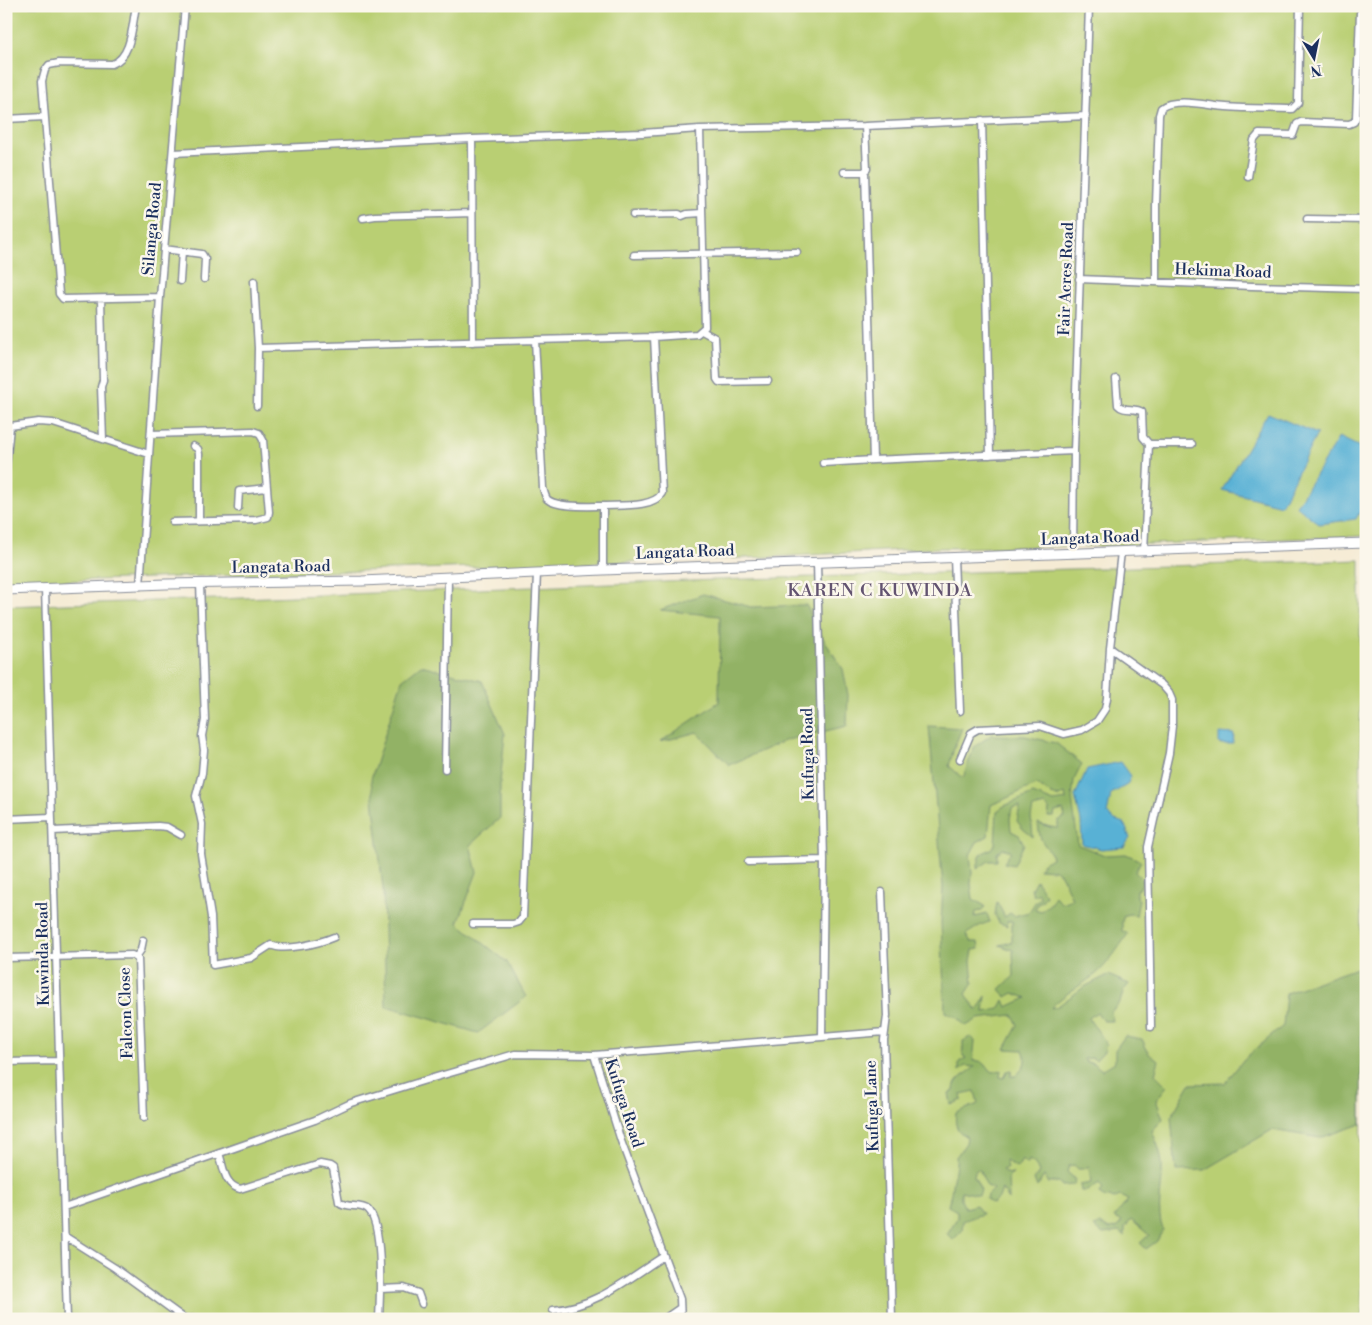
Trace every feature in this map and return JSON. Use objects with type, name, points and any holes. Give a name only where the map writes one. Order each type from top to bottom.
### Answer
[{"type":"main road","name":"Langata Road","points":[[6,590],[362,581],[536,572],[1144,552],[1365,542]]},
{"type":"street","points":[[136,6],[124,55],[118,61],[112,64],[59,63],[49,65],[45,70],[42,81],[44,117],[59,294],[65,300],[160,297]]},
{"type":"street","name":"Silanga Road","points":[[140,586],[160,297],[185,6]]},
{"type":"street","name":"Fair Acres Road","points":[[1073,554],[1079,279],[1089,6]]},
{"type":"street","points":[[1156,282],[1156,206],[1161,108],[1167,105],[1198,103],[1226,107],[1292,108],[1296,106],[1298,103],[1300,6]]},
{"type":"street","points":[[1248,177],[1254,140],[1259,134],[1293,136],[1297,124],[1301,122],[1349,124],[1354,122],[1363,58],[1360,13]]},
{"type":"street","points":[[173,153],[700,129],[866,126],[1086,116]]},
{"type":"street","points":[[6,119],[44,117]]},
{"type":"street","points":[[982,120],[990,455]]},
{"type":"street","points":[[866,126],[867,169],[865,171],[873,460]]},
{"type":"street","points":[[258,348],[654,337],[697,334],[702,331],[706,324],[700,129]]},
{"type":"street","points":[[472,139],[473,342]]},
{"type":"street","points":[[844,172],[865,171]]},
{"type":"street","points":[[363,218],[472,213]]},
{"type":"street","points":[[634,215],[679,214],[682,216],[702,213]]},
{"type":"street","points":[[1307,219],[1366,220]]},
{"type":"street","points":[[164,248],[203,256],[204,279]]},
{"type":"street","points":[[180,281],[182,251]]},
{"type":"street","points":[[634,255],[797,252]]},
{"type":"street","name":"Hekima Road","points":[[1079,279],[1366,289]]},
{"type":"street","points":[[254,281],[258,348],[257,406]]},
{"type":"street","points":[[100,299],[103,380],[100,386],[103,439]]},
{"type":"street","points":[[702,331],[715,338],[717,379],[719,382],[768,382]]},
{"type":"street","points":[[535,340],[543,488],[546,496],[551,501],[564,504],[603,506],[650,503],[658,499],[662,493],[654,337]]},
{"type":"street","points":[[1116,379],[1118,405],[1123,409],[1142,412],[1144,437],[1149,444],[1144,552]]},
{"type":"street","points":[[6,469],[8,426],[38,422],[53,423],[149,454]]},
{"type":"street","points":[[151,434],[219,431],[257,432],[263,440],[268,517],[263,520],[172,522]]},
{"type":"street","points":[[1149,444],[1192,444]]},
{"type":"street","points":[[193,446],[198,449],[199,454],[200,521]]},
{"type":"street","points":[[823,462],[1074,451]]},
{"type":"street","points":[[238,508],[239,491],[267,488]]},
{"type":"street","points":[[603,506],[603,570]]},
{"type":"street","points":[[960,759],[972,733],[978,729],[1040,726],[1064,734],[1090,726],[1097,721],[1105,709],[1121,552]]},
{"type":"street","points":[[954,557],[960,711]]},
{"type":"street","name":"Kufuga Road","points":[[817,562],[824,860],[822,1036]]},
{"type":"street","points":[[473,924],[513,924],[519,922],[524,917],[536,572]]},
{"type":"street","points":[[445,769],[448,577]]},
{"type":"street","points":[[200,584],[205,720],[202,736],[204,750],[202,773],[196,796],[202,824],[201,854],[211,917],[213,965],[251,958],[270,945],[276,947],[305,945],[322,942],[334,937]]},
{"type":"street","name":"Kuwinda Road","points":[[45,589],[67,1319]]},
{"type":"street","points":[[1110,648],[1162,685],[1170,693],[1172,700],[1169,752],[1148,847],[1151,1027]]},
{"type":"street","points":[[6,819],[52,817]]},
{"type":"street","points":[[53,831],[158,826],[167,827],[182,835]]},
{"type":"street","points":[[748,862],[824,860]]},
{"type":"street","name":"Kufuga Lane","points":[[882,892],[887,1016],[884,1040],[892,1319]]},
{"type":"street","points":[[136,956],[141,950],[143,940]]},
{"type":"street","name":"Falcon Close","points":[[6,958],[136,956],[138,959],[144,1118]]},
{"type":"street","name":"Kufuga Road","points":[[681,1319],[680,1299],[610,1110],[594,1055],[885,1032]]},
{"type":"street","points":[[64,1207],[315,1120],[351,1103],[515,1054],[594,1055]]},
{"type":"street","points":[[6,1062],[59,1061]]},
{"type":"street","points":[[219,1153],[228,1183],[240,1189],[320,1164],[333,1168],[339,1202],[345,1205],[360,1206],[368,1210],[374,1218],[380,1262],[379,1319]]},
{"type":"street","points":[[66,1237],[115,1268],[185,1319]]},
{"type":"street","points":[[553,1310],[569,1309],[596,1300],[664,1256]]},
{"type":"street","points":[[380,1289],[408,1289],[418,1294],[422,1304]]},
{"type":"street","points":[[664,1319],[680,1308]]},
{"type":"green space","points":[[6,6],[1366,6],[1366,536],[1098,546],[940,548],[772,557],[6,583]]},
{"type":"green space","points":[[1360,560],[1362,1319],[6,1319],[6,606],[715,580]]},
{"type":"green space","points":[[703,594],[751,607],[806,605],[824,640],[843,669],[848,695],[847,726],[787,740],[729,765],[697,732],[660,742],[719,702],[720,616],[660,610]]},
{"type":"green space","points":[[421,665],[482,681],[505,734],[500,783],[500,818],[470,845],[477,872],[458,923],[507,962],[526,997],[478,1033],[386,1006],[383,889],[371,779],[402,680]]},
{"type":"green space","points":[[929,726],[962,728],[949,766],[963,778],[974,747],[991,735],[1025,736],[1056,743],[1082,764],[1074,780],[1072,798],[1078,845],[1105,855],[1126,854],[1141,861],[1135,872],[1143,880],[1140,888],[1136,890],[1139,900],[1136,916],[1131,914],[1124,915],[1122,931],[1128,934],[1117,950],[1096,974],[1067,994],[1051,1008],[1058,1006],[1084,987],[1108,975],[1129,984],[1124,990],[1120,1002],[1111,1012],[1113,1021],[1103,1021],[1097,1012],[1089,1018],[1106,1046],[1105,1050],[1096,1060],[1092,1058],[1084,1059],[1086,1062],[1093,1063],[1102,1070],[1115,1062],[1115,1050],[1125,1036],[1142,1039],[1149,1054],[1159,1060],[1155,1074],[1167,1086],[1156,1100],[1163,1119],[1152,1131],[1162,1161],[1160,1215],[1163,1230],[1157,1241],[1146,1249],[1140,1243],[1149,1235],[1131,1220],[1125,1227],[1125,1236],[1119,1232],[1103,1234],[1094,1227],[1100,1224],[1109,1229],[1117,1228],[1122,1221],[1114,1218],[1128,1200],[1120,1196],[1113,1199],[1110,1197],[1105,1198],[1099,1194],[1103,1189],[1099,1183],[1087,1191],[1081,1191],[1080,1185],[1091,1183],[1089,1166],[1084,1169],[1078,1169],[1074,1165],[1069,1166],[1067,1172],[1075,1179],[1074,1185],[1062,1186],[1059,1182],[1048,1183],[1044,1176],[1037,1187],[1034,1179],[1039,1173],[1035,1164],[1029,1160],[1026,1164],[1022,1160],[1018,1167],[1005,1160],[1007,1168],[1002,1170],[1005,1173],[1013,1174],[1008,1177],[1009,1200],[1002,1189],[999,1198],[992,1204],[986,1199],[993,1189],[987,1186],[979,1169],[975,1171],[974,1176],[981,1190],[979,1195],[961,1191],[961,1200],[965,1208],[976,1205],[982,1214],[963,1221],[962,1231],[953,1240],[947,1234],[957,1218],[957,1211],[948,1206],[956,1157],[966,1143],[967,1137],[957,1128],[955,1121],[956,1113],[978,1104],[975,1091],[961,1094],[962,1100],[951,1105],[949,1093],[954,1091],[956,1083],[961,1077],[975,1067],[965,1066],[959,1071],[959,1062],[966,1058],[963,1056],[963,1041],[970,1037],[975,1041],[973,1061],[980,1061],[993,1072],[1001,1070],[1000,1077],[1004,1078],[1007,1071],[1012,1070],[1010,1076],[1016,1076],[1023,1067],[1025,1058],[1023,1050],[1005,1049],[1018,1025],[1013,1015],[978,1019],[966,1026],[956,1017],[945,1012],[941,922],[943,887]],"holes":[[[1037,785],[1056,797],[1065,794],[1066,800],[1054,802],[1033,794],[1004,806],[997,811],[995,844],[991,849],[981,854],[977,869],[989,861],[997,861],[997,853],[1003,849],[1011,851],[1004,863],[1014,865],[1024,844],[1019,835],[1011,831],[1010,819],[1012,808],[1020,806],[1017,821],[1033,837],[1031,817],[1033,808],[1045,805],[1049,809],[1048,817],[1054,817],[1055,812],[1063,810],[1065,817],[1058,821],[1058,828],[1038,823],[1041,839],[1052,858],[1043,863],[1039,869],[1055,870],[1062,876],[1072,899],[1061,903],[1055,896],[1050,904],[1041,911],[1035,909],[1046,895],[1036,880],[1031,889],[1034,896],[1039,893],[1040,898],[1029,912],[1014,916],[1010,913],[1005,917],[997,902],[995,915],[999,923],[1008,926],[1007,921],[1012,921],[1012,942],[999,945],[1013,950],[1014,976],[1000,989],[1006,997],[1013,993],[1027,998],[1007,1007],[1004,1000],[999,1009],[984,1012],[986,996],[977,1011],[966,994],[973,983],[971,961],[973,950],[979,949],[978,942],[971,942],[966,934],[990,922],[987,914],[975,917],[976,912],[982,911],[985,906],[973,899],[970,855],[977,842],[988,836],[991,805]]]},
{"type":"green space","points":[[1362,966],[1361,1124],[1320,1138],[1272,1130],[1204,1170],[1176,1171],[1171,1117],[1190,1084],[1225,1083],[1244,1059],[1283,1026],[1286,993]]},
{"type":"water","points":[[1268,413],[1317,434],[1281,505],[1222,490]]},
{"type":"water","points":[[1339,437],[1366,450],[1366,501],[1356,519],[1319,524],[1296,506]]},
{"type":"water","points":[[1219,733],[1234,734],[1233,744],[1219,744]]},
{"type":"water","points":[[1121,762],[1131,776],[1127,785],[1111,794],[1107,814],[1115,820],[1124,823],[1130,838],[1124,847],[1101,849],[1082,844],[1081,821],[1075,796],[1087,769]]},
{"type":"district","name":"KAREN C KUWINDA","points":[[880,590]]}]
